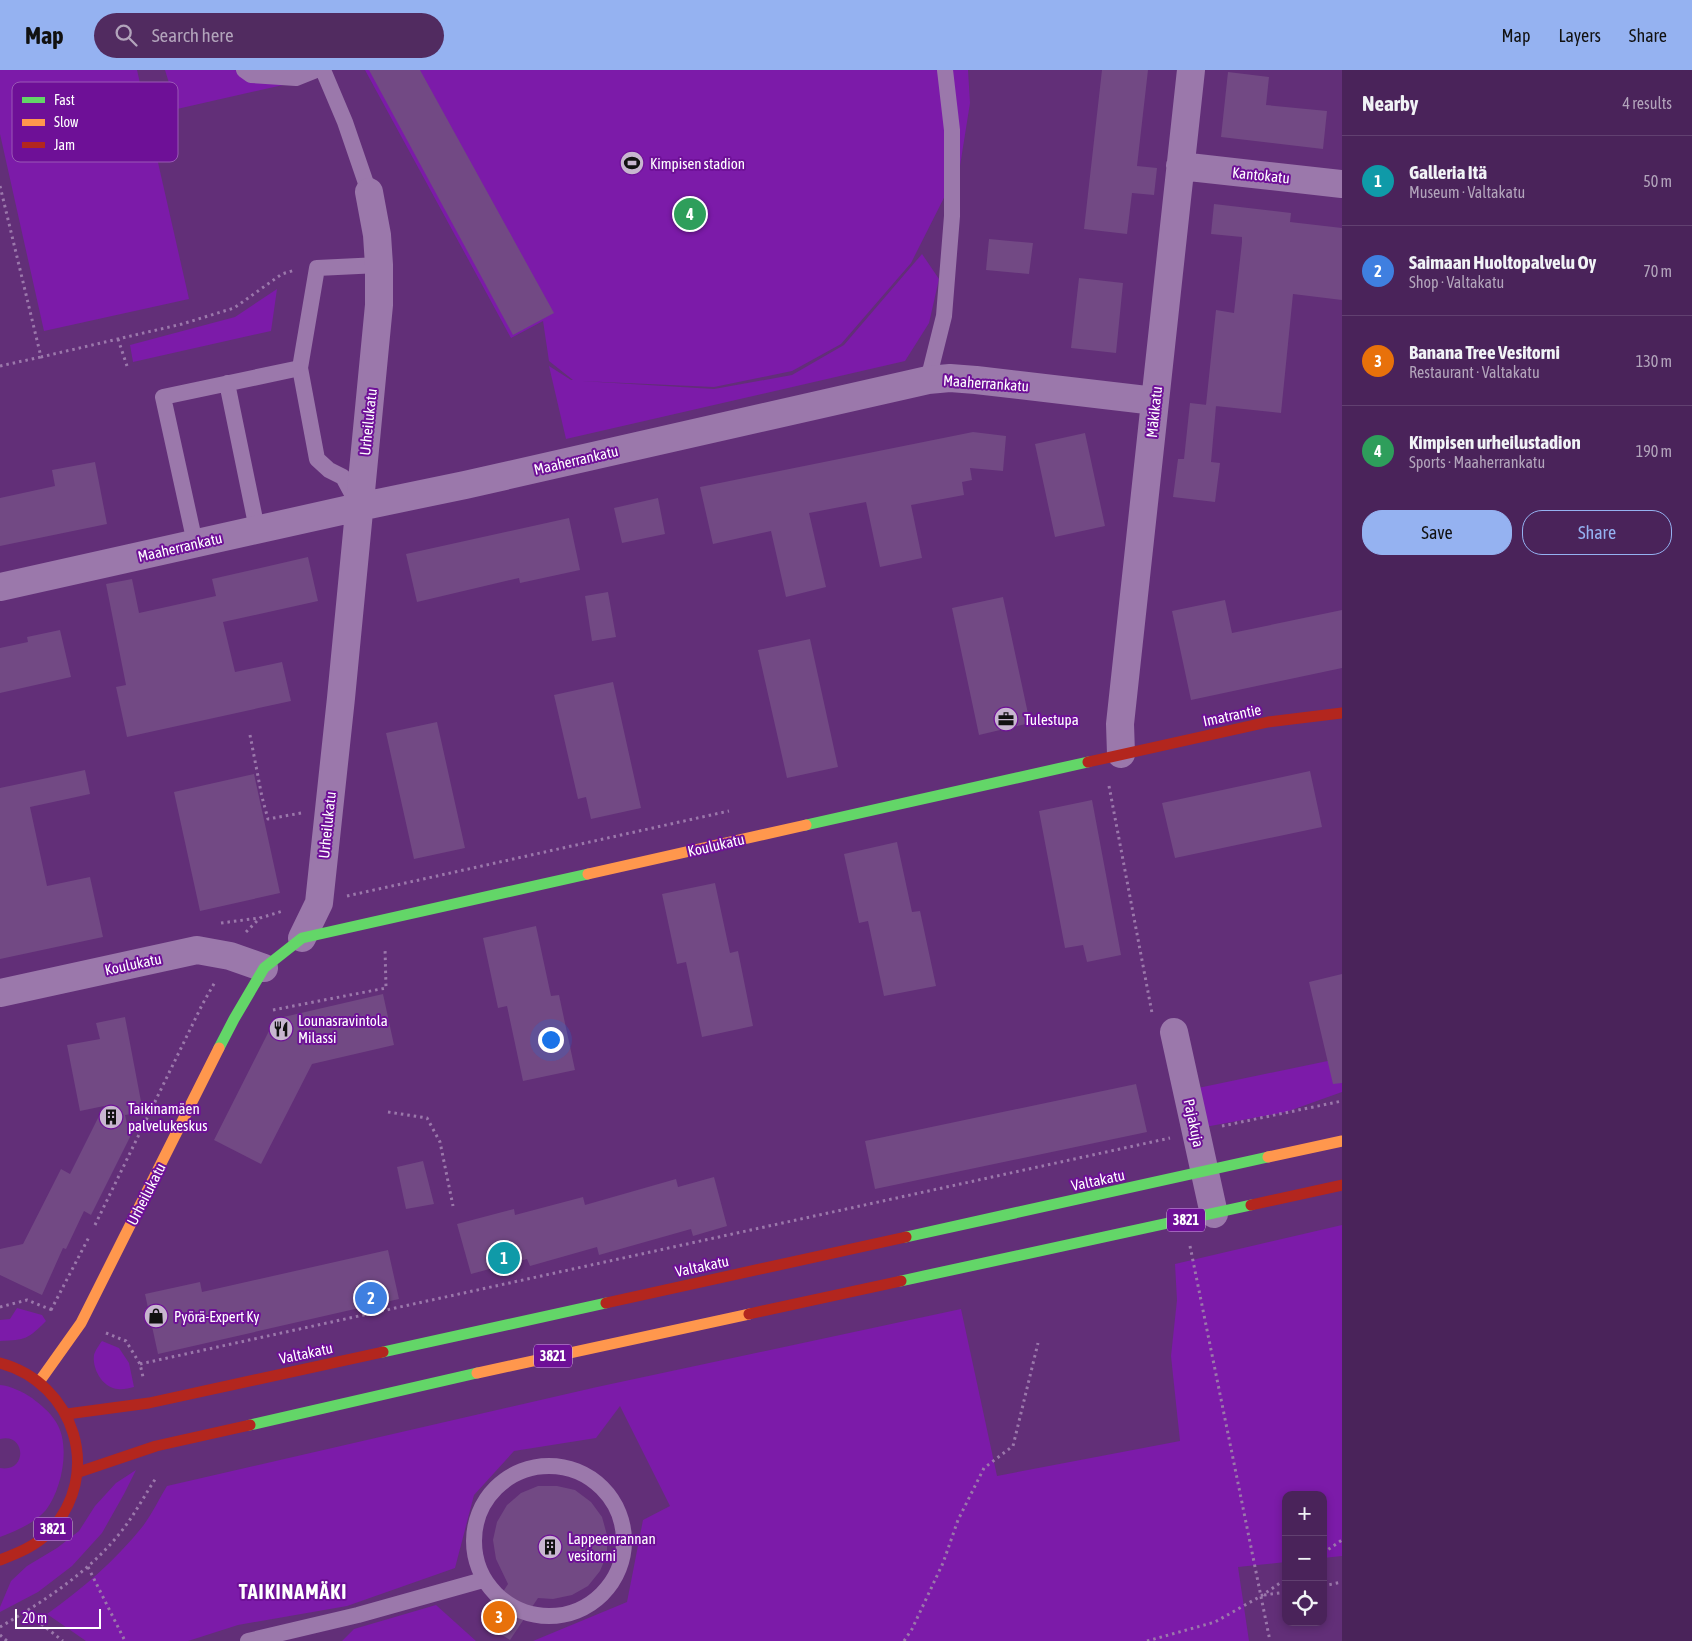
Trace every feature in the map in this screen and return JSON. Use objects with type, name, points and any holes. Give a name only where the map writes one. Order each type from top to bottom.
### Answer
[{"type":"main road","name":"Imatrantie","points":[[1125,753],[1268,722],[1342,713]]},
{"type":"main road","name":"Koulukatu","points":[[302,938],[1125,753]]},
{"type":"main road","name":"Urheilukatu","points":[[39,1382],[81,1322],[234,1019],[256,980],[264,968],[302,938]]},
{"type":"main road","name":"Valtakatu","points":[[67,1414],[149,1403],[1342,1141]]},
{"type":"main road","name":"3821","points":[[78,1472],[156,1446],[425,1384],[1342,1185]]},
{"type":"main road","name":"3821","points":[[0,1363],[22,1370],[39,1382],[56,1398],[67,1414],[77,1442],[78,1472],[74,1491],[67,1509],[53,1529],[35,1545],[0,1560]]},
{"type":"street","name":"Mäkikatu","points":[[1125,753],[1120,724],[1191,70]]},
{"type":"street","name":"Kantokatu","points":[[1180,166],[1342,184]]},
{"type":"street","name":"Urheilukatu","points":[[302,938],[319,902],[342,689],[379,305],[377,235],[369,192]]},
{"type":"street","name":"Maaherrankatu","points":[[0,587],[258,529],[526,472],[928,380],[950,378],[976,380],[1155,401]]},
{"type":"street","name":"Koulukatu","points":[[0,993],[197,950],[230,956],[264,968]]},
{"type":"street","name":"Pajakuja","points":[[1174,1032],[1214,1214]]},
{"type":"lane","points":[[244,70],[251,75],[296,78],[316,70]]},
{"type":"lane","points":[[323,70],[345,122],[369,192]]},
{"type":"lane","points":[[928,380],[944,316],[952,216],[952,130],[945,70]]},
{"type":"lane","points":[[359,507],[343,477],[329,470],[317,459],[300,368],[316,268],[379,265]]},
{"type":"lane","points":[[195,544],[163,397],[300,368]]},
{"type":"lane","points":[[227,383],[258,529]]},
{"type":"lane","points":[[539,1466],[564,1467],[587,1476],[607,1492],[620,1513],[625,1538],[622,1563],[611,1585],[593,1603],[570,1614],[546,1617],[521,1612],[500,1599],[483,1580],[474,1556],[474,1532],[480,1508],[495,1488],[515,1473],[539,1466]]},
{"type":"lane","points":[[248,1641],[358,1615],[483,1580]]},
{"type":"path","points":[[0,186],[41,357]]},
{"type":"path","points":[[0,366],[182,324],[234,308],[282,274],[298,269]]},
{"type":"path","points":[[118,339],[127,366]]},
{"type":"path","points":[[250,735],[260,790],[268,819],[302,812]]},
{"type":"path","points":[[272,1010],[386,988],[385,948],[377,921]]},
{"type":"path","points":[[51,1310],[92,1232],[202,1005]]},
{"type":"path","points":[[140,1364],[1196,1131],[1342,1101]]},
{"type":"path","points":[[388,1112],[426,1118],[440,1142],[453,1206]]},
{"type":"path","points":[[904,1641],[912,1629],[942,1563],[958,1520],[984,1468],[1013,1446],[1038,1343]]},
{"type":"path","points":[[1327,1550],[1342,1540]]},
{"type":"path","points":[[88,1567],[125,1641]]},
{"type":"path","points":[[1147,1641],[1215,1622],[1283,1581]]},
{"type":"path","points":[[1327,1585],[1342,1582]]},
{"type":"path","points":[[1261,1596],[1282,1593]]},
{"type":"path","points":[[26,1612],[63,1641]]},
{"type":"path","points":[[0,1635],[7,1641]]},
{"type":"shaded area","points":[[0,70],[137,70],[140,82],[12,82],[12,162],[158,162],[189,299],[44,331],[0,134]]},
{"type":"shaded area","points":[[165,70],[278,70],[283,85],[178,109],[178,82],[169,82]]},
{"type":"shaded area","points":[[365,70],[968,70],[970,103],[960,166],[911,263],[841,344],[792,371],[714,387],[581,381],[714,389],[792,375],[844,345],[922,254],[939,279],[929,323],[905,361],[566,439],[549,366],[573,380],[549,361],[543,321],[511,338]]},
{"type":"shaded area","points":[[277,289],[271,331],[133,362],[130,345],[235,317]]},
{"type":"shaded area","points":[[1342,1058],[1342,1092],[1286,1112],[1205,1127],[1198,1088]]},
{"type":"shaded area","points":[[1342,1225],[1342,1556],[1327,1558],[1327,1491],[1282,1491],[1282,1562],[1238,1567],[1249,1641],[533,1641],[627,1602],[643,1520],[670,1506],[620,1406],[596,1438],[514,1451],[474,1495],[455,1568],[347,1606],[238,1625],[188,1641],[86,1641],[47,1614],[86,1584],[122,1551],[146,1521],[167,1486],[597,1387],[961,1309],[997,1476],[1180,1441],[1171,1356],[1177,1300],[1175,1264]]},
{"type":"shaded area","points":[[17,1308],[42,1315],[46,1321],[35,1332],[26,1337],[0,1341],[0,1320],[10,1319]]},
{"type":"shaded area","points":[[102,1341],[119,1348],[129,1363],[134,1387],[113,1388],[100,1377],[95,1366],[94,1355]]},
{"type":"shaded area","points":[[0,1385],[13,1388],[25,1394],[48,1412],[61,1432],[64,1454],[60,1479],[52,1501],[46,1510],[31,1523],[0,1537],[0,1468],[9,1468],[15,1465],[20,1453],[19,1446],[15,1441],[9,1438],[0,1439]]},
{"type":"shaded area","points":[[136,1470],[102,1533],[72,1566],[38,1592],[0,1612],[0,1607],[11,1581],[27,1566],[57,1548],[79,1531],[95,1506],[116,1483]]},
{"type":"shaded area","points":[[436,1605],[476,1641],[342,1641],[354,1629]]},
{"type":"building","points":[[369,70],[420,70],[554,313],[513,335]]},
{"type":"building","points":[[1102,70],[1148,70],[1137,166],[1157,168],[1154,195],[1132,193],[1127,234],[1084,229]]},
{"type":"building","points":[[1228,72],[1269,77],[1266,105],[1327,111],[1323,149],[1221,137]]},
{"type":"building","points":[[1214,204],[1291,213],[1290,222],[1342,228],[1342,300],[1293,294],[1281,413],[1206,405],[1216,310],[1234,313],[1242,242],[1242,237],[1211,234]]},
{"type":"building","points":[[989,239],[1033,243],[1029,274],[986,270]]},
{"type":"building","points":[[1079,278],[1123,283],[1116,353],[1071,348]]},
{"type":"building","points":[[1190,403],[1216,406],[1211,462],[1220,463],[1215,502],[1173,497],[1178,459],[1184,459]]},
{"type":"building","points":[[973,432],[1006,436],[1003,471],[970,468],[972,480],[962,482],[964,495],[911,505],[922,558],[880,567],[866,502],[809,513],[826,587],[786,597],[771,531],[713,544],[700,487]]},
{"type":"building","points":[[1085,433],[1105,526],[1055,537],[1035,444]]},
{"type":"building","points":[[95,462],[107,524],[0,546],[0,498],[55,486],[52,470]]},
{"type":"building","points":[[658,498],[665,534],[622,543],[614,508]]},
{"type":"building","points":[[569,518],[580,570],[520,583],[519,578],[417,602],[406,554]]},
{"type":"building","points":[[308,557],[318,601],[223,622],[235,672],[282,662],[291,701],[127,737],[116,687],[126,685],[106,584],[132,579],[139,613],[216,596],[212,579]]},
{"type":"building","points":[[608,592],[616,637],[592,641],[585,596]]},
{"type":"building","points":[[1003,597],[1030,723],[979,735],[952,608]]},
{"type":"building","points":[[1225,600],[1232,633],[1342,610],[1342,668],[1191,700],[1172,611]]},
{"type":"building","points":[[60,630],[71,677],[0,693],[0,648],[28,642],[27,637]]},
{"type":"building","points":[[810,639],[838,767],[787,778],[758,650]]},
{"type":"building","points":[[613,682],[641,808],[591,819],[586,797],[578,799],[554,695]]},
{"type":"building","points":[[437,722],[465,848],[414,859],[386,733]]},
{"type":"building","points":[[85,770],[90,794],[30,807],[47,886],[90,877],[103,937],[0,959],[0,788]]},
{"type":"building","points":[[1310,771],[1322,827],[1175,858],[1162,803]]},
{"type":"building","points":[[254,774],[280,893],[200,911],[174,792]]},
{"type":"building","points":[[1092,800],[1121,955],[1087,962],[1083,945],[1065,948],[1039,811]]},
{"type":"building","points":[[897,842],[912,912],[920,911],[936,986],[884,996],[868,921],[859,923],[844,854]]},
{"type":"building","points":[[715,883],[730,953],[738,951],[753,1026],[702,1037],[686,962],[677,964],[662,894]]},
{"type":"building","points":[[536,926],[551,996],[559,995],[575,1070],[523,1081],[507,1006],[498,1008],[483,938]]},
{"type":"building","points":[[1342,974],[1342,1083],[1333,1084],[1309,982]]},
{"type":"building","points":[[383,994],[394,1045],[312,1064],[261,1164],[214,1140],[275,1019]]},
{"type":"building","name":"Taikinamäen palvelukeskus","points":[[125,1017],[143,1112],[125,1115],[130,1137],[91,1215],[84,1211],[66,1249],[63,1248],[42,1295],[0,1275],[0,1249],[23,1244],[61,1169],[70,1174],[104,1106],[80,1111],[67,1045],[100,1039],[96,1023]]},
{"type":"building","points":[[1136,1084],[1147,1132],[875,1189],[865,1141]]},
{"type":"building","points":[[423,1161],[434,1204],[406,1209],[397,1167]]},
{"type":"building","points":[[714,1177],[727,1226],[693,1236],[691,1229],[599,1255],[597,1247],[530,1266],[527,1259],[471,1274],[457,1224],[514,1209],[515,1215],[583,1197],[585,1205],[676,1179],[678,1187]]},
{"type":"building","points":[[388,1250],[399,1299],[158,1354],[145,1294],[200,1282],[202,1292]]},
{"type":"building","name":"Lappeenrannan vesitorni","points":[[538,1486],[557,1486],[575,1490],[591,1502],[602,1517],[607,1535],[607,1554],[600,1571],[588,1586],[572,1595],[553,1599],[538,1598],[510,1640],[483,1623],[508,1584],[496,1559],[493,1540],[497,1522],[507,1505],[521,1493]]},
{"type":"traffic: fast","points":[[806,825],[1088,762]]},
{"type":"traffic: fast","points":[[219,1048],[264,968],[302,938],[588,874]]},
{"type":"traffic: fast","points":[[906,1237],[1268,1157]]},
{"type":"traffic: fast","points":[[901,1281],[1251,1205]]},
{"type":"traffic: fast","points":[[383,1352],[606,1303]]},
{"type":"traffic: fast","points":[[250,1425],[477,1373]]},
{"type":"traffic: slow","points":[[588,874],[806,825]]},
{"type":"traffic: slow","points":[[39,1382],[81,1323],[219,1048]]},
{"type":"traffic: slow","points":[[1268,1157],[1342,1141]]},
{"type":"traffic: slow","points":[[477,1373],[749,1314]]},
{"type":"traffic: jam","points":[[1088,762],[1268,722],[1342,713]]},
{"type":"traffic: jam","points":[[1251,1205],[1342,1185]]},
{"type":"traffic: jam","points":[[606,1303],[906,1237]]},
{"type":"traffic: jam","points":[[749,1314],[901,1281]]},
{"type":"traffic: jam","points":[[67,1414],[149,1403],[383,1352]]},
{"type":"traffic: jam","points":[[0,1363],[26,1374],[47,1390],[63,1410],[73,1434],[77,1459],[75,1484],[66,1509],[49,1532],[33,1545],[0,1560]]},
{"type":"traffic: jam","points":[[79,1472],[156,1446],[250,1425]]},
{"type":"place","name":"Kimpisen stadion","points":[[632,163]]},
{"type":"place","name":"Kimpisen urheilustadion","points":[[690,214]]},
{"type":"place","name":"Tulestupa","points":[[1006,719]]},
{"type":"place","name":"Lounasravintola Milassi","points":[[281,1029]]},
{"type":"place","name":"Taikinamäen palvelukeskus","points":[[111,1117]]},
{"type":"place","name":"Galleria Itä","points":[[504,1258]]},
{"type":"place","name":"Saimaan Huoltopalvelu Oy","points":[[371,1298]]},
{"type":"place","name":"Pyörä-Expert Ky","points":[[156,1316]]},
{"type":"place","name":"Lappeenrannan vesitorni","points":[[550,1547]]},
{"type":"place","name":"Banana Tree Vesitorni","points":[[499,1617]]},
{"type":"district","name":"TAIKINAMÄKI","points":[[293,1591]]}]
